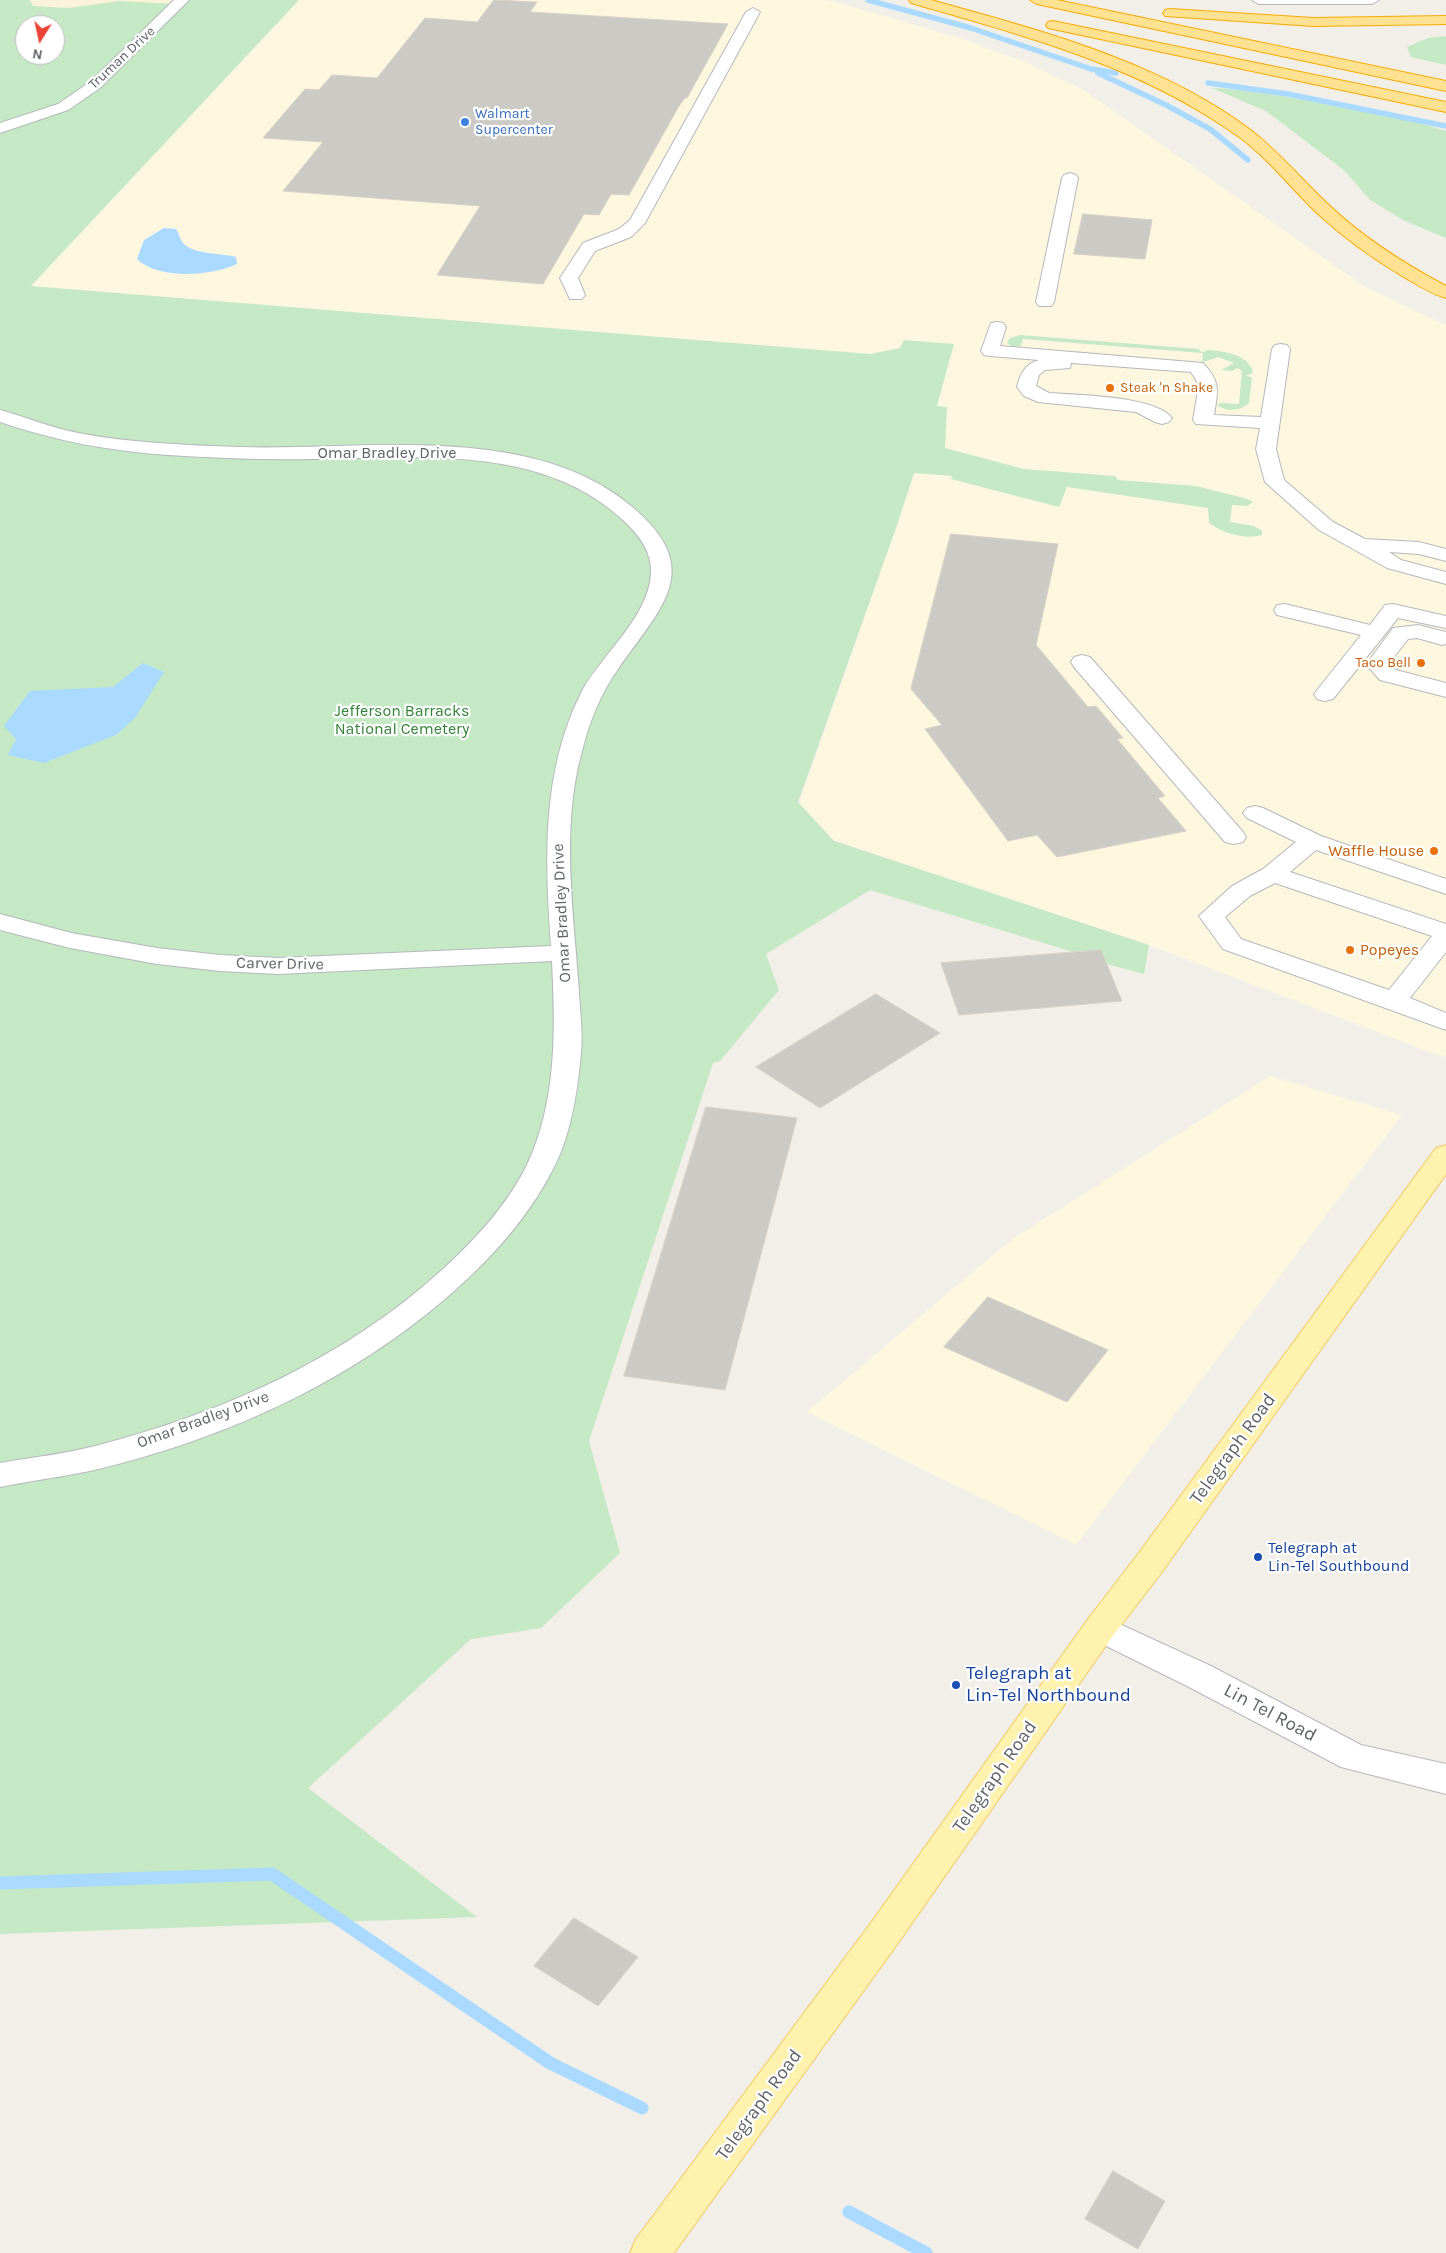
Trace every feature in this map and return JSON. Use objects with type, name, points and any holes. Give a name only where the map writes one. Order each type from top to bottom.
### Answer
[{"type":"highway","points":[[916,0],[998,23],[1092,54],[1127,68],[1192,100],[1245,134],[1294,178],[1335,220],[1357,237],[1400,266],[1446,293]]},
{"type":"highway","points":[[937,0],[1446,107]]},
{"type":"highway","points":[[1037,0],[1446,86]]},
{"type":"highway","points":[[1069,0],[1158,12],[1252,20],[1341,23],[1446,20]]},
{"type":"main road","name":"Telegraph Road","points":[[650,2253],[877,1943],[1100,1628],[1150,1563],[1446,1154]]},
{"type":"street","name":"Truman Drive","points":[[0,128],[40,116],[63,106],[95,85],[182,0]]},
{"type":"street","points":[[1259,0],[1372,0]]},
{"type":"street","points":[[576,295],[569,278],[576,266],[593,244],[625,233],[637,223],[753,12]]},
{"type":"street","points":[[1044,302],[1070,178]]},
{"type":"street","points":[[997,327],[990,351],[1196,367],[1207,376],[1209,383],[1203,420],[1269,423]]},
{"type":"street","points":[[1281,349],[1266,449],[1275,482],[1326,526],[1394,564],[1446,578]]},
{"type":"street","points":[[1162,418],[1140,407],[1045,398],[1031,392],[1026,387],[1028,374],[1034,368],[1043,365],[1060,364],[1207,376]]},
{"type":"street","name":"Omar Bradley Drive","points":[[0,416],[58,434],[133,447],[238,452],[338,453],[420,451],[487,456],[553,472],[571,479],[611,500],[644,529],[655,545],[660,559],[660,585],[652,610],[598,683],[568,759],[560,805],[556,852],[565,954],[568,1044],[560,1098],[548,1150],[523,1198],[488,1242],[440,1290],[349,1358],[258,1403],[187,1430],[94,1458],[0,1475]]},
{"type":"street","points":[[1362,545],[1419,548],[1446,555]]},
{"type":"street","points":[[1284,610],[1374,632]]},
{"type":"street","points":[[1325,694],[1393,610],[1446,622]]},
{"type":"street","points":[[1446,639],[1418,631],[1401,633],[1379,662],[1380,668],[1388,675],[1446,690]]},
{"type":"street","points":[[1082,662],[1234,837]]},
{"type":"street","points":[[1343,671],[1446,698]]},
{"type":"street","points":[[1255,813],[1312,841],[1446,887]]},
{"type":"street","points":[[1312,841],[1265,879],[1241,891],[1211,916],[1232,944],[1400,995],[1446,1022]]},
{"type":"street","points":[[1265,879],[1446,934],[1400,995]]},
{"type":"street","name":"Carver Drive","points":[[0,922],[70,940],[129,951],[220,963],[268,966],[565,954]]},
{"type":"street","name":"Lin Tel Road","points":[[1100,1628],[1199,1676],[1353,1757],[1446,1779]]},
{"type":"shaded area","points":[[299,0],[827,0],[847,5],[963,39],[1025,62],[1082,89],[1365,287],[1446,325],[1446,1054],[1443,1057],[1149,945],[791,826],[914,473],[30,286]]},
{"type":"shaded area","points":[[1270,1076],[1402,1115],[1076,1545],[807,1412],[1011,1240]]},
{"type":"green space","name":"Jefferson Barracks National Cemetery","points":[[0,0],[299,0],[31,286],[870,354],[900,348],[904,340],[954,344],[937,406],[947,407],[945,448],[1024,469],[1115,476],[1118,480],[1196,486],[1248,499],[1253,502],[1247,506],[1232,505],[1230,522],[1254,526],[1262,531],[1262,535],[1248,537],[1234,535],[1221,530],[1209,523],[1208,508],[1067,487],[1059,507],[951,479],[952,476],[914,473],[798,802],[834,841],[1149,945],[1144,974],[1107,964],[1101,950],[1073,952],[870,890],[766,954],[779,990],[720,1061],[713,1063],[589,1441],[620,1553],[541,1628],[471,1639],[308,1788],[477,1917],[0,1934]]},
{"type":"green space","points":[[1446,36],[1446,65],[1411,57],[1407,47],[1428,38]]},
{"type":"green space","points":[[1212,88],[1241,90],[1286,97],[1388,116],[1446,131],[1446,238],[1405,221],[1370,200],[1345,171],[1266,111]]},
{"type":"green space","points":[[1020,335],[1199,349],[1204,352],[1213,350],[1228,353],[1241,358],[1251,367],[1253,373],[1246,376],[1252,377],[1249,403],[1242,408],[1233,410],[1217,405],[1221,403],[1239,404],[1242,371],[1237,368],[1233,371],[1221,370],[1234,363],[1218,357],[1204,362],[1202,361],[1203,353],[1023,339],[1021,346],[1007,343],[1010,338]]},
{"type":"sand","points":[[30,0],[182,0],[178,4],[119,1],[69,8],[33,6]]},
{"type":"water","points":[[164,228],[176,229],[181,240],[191,248],[206,253],[236,257],[237,264],[214,271],[185,274],[171,273],[146,266],[137,259],[144,240]]},
{"type":"water","points":[[143,663],[164,672],[135,718],[116,735],[44,763],[8,755],[16,739],[4,726],[30,691],[113,687]]},
{"type":"building","name":"Walmart Supercenter","points":[[494,0],[537,2],[530,12],[728,24],[687,98],[679,106],[629,195],[611,194],[599,215],[584,214],[543,284],[437,275],[480,206],[283,191],[323,142],[263,138],[305,89],[319,90],[332,75],[377,78],[425,18],[477,22]]},
{"type":"building","points":[[1083,214],[1152,220],[1145,259],[1074,254]]},
{"type":"building","points":[[951,534],[1058,544],[1036,645],[1088,707],[1096,706],[1123,738],[1117,739],[1165,796],[1158,798],[1186,831],[1057,857],[1037,835],[1008,841],[925,729],[942,725],[911,689]]},
{"type":"building","points":[[1101,950],[1122,1001],[959,1015],[941,963]]},
{"type":"building","points":[[876,994],[940,1033],[820,1108],[756,1067]]},
{"type":"building","points":[[706,1107],[797,1118],[725,1390],[624,1376]]},
{"type":"building","points":[[988,1297],[1108,1350],[1067,1402],[944,1347]]},
{"type":"building","points":[[574,1918],[638,1957],[598,2006],[534,1966]]},
{"type":"building","points":[[1113,2171],[1165,2201],[1138,2249],[1085,2219]]},
{"type":"waterway","points":[[868,0],[971,28],[1091,69],[1116,73]]},
{"type":"waterway","points":[[1098,73],[1166,105],[1210,129],[1248,160]]},
{"type":"waterway","points":[[1208,83],[1288,94],[1446,126]]},
{"type":"waterway","points":[[0,1883],[272,1874],[550,2063],[642,2108]]},
{"type":"waterway","points":[[849,2212],[926,2253]]},
{"type":"place","name":"Walmart Supercenter","points":[[465,122]]},
{"type":"place","name":"Steak 'n Shake","points":[[1110,388]]},
{"type":"place","name":"Taco Bell","points":[[1421,663]]},
{"type":"place","name":"Waffle House","points":[[1434,851]]},
{"type":"place","name":"Popeyes","points":[[1350,950]]},
{"type":"place","name":"Telegraph at Lin-Tel Southbound","points":[[1258,1557]]},
{"type":"place","name":"Telegraph at Lin-Tel Northbound","points":[[956,1685]]}]
